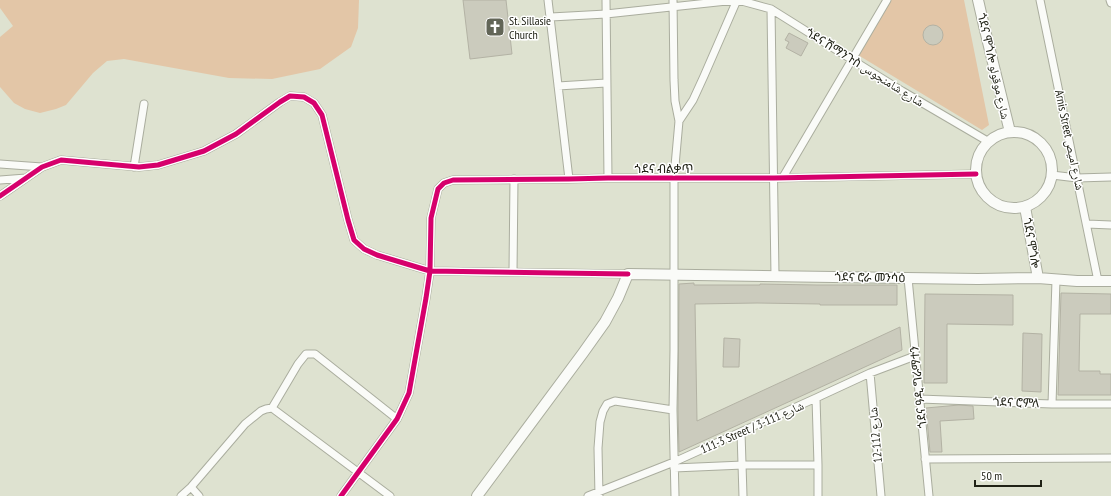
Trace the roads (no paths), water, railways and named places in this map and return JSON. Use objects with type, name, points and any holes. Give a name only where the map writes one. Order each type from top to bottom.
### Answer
[{"type":"main road","name":"ጎደና ሞጎሎ شارع موقولو","points":[[978,0],[1010,132]]},
{"type":"main road","points":[[1010,132],[1018,132],[1029,135],[1040,142],[1048,152],[1052,163],[1052,175],[1044,196],[1025,208],[1014,209],[1003,207],[993,202],[984,194],[979,185],[976,174],[977,162],[981,151],[989,142],[1000,135],[1010,132]]},
{"type":"main road","name":"ጎደና ሞጎሎ","points":[[1025,208],[1038,278]]},
{"type":"main road","points":[[477,496],[605,322],[618,298],[628,274]]},
{"type":"main road","name":"ጎደና ሮራ መንሳዕ","points":[[628,274],[978,279],[1038,278],[1077,281],[1111,281]]},
{"type":"street","points":[[548,0],[569,179]]},
{"type":"street","points":[[606,0],[608,178]]},
{"type":"street","points":[[678,121],[693,100],[737,0]]},
{"type":"street","name":"ጎደና ሽማንጉስ شارع شامنجوس","points":[[550,17],[606,14],[673,3],[737,0],[771,9],[851,60],[989,142]]},
{"type":"street","points":[[783,177],[887,0]]},
{"type":"street","name":"Arnis Street شارع اميص","points":[[1040,0],[1078,178],[1098,281]]},
{"type":"street","points":[[673,3],[674,80],[678,121],[674,178],[673,410],[675,496]]},
{"type":"street","points":[[771,9],[775,276]]},
{"type":"street","points":[[558,86],[606,83]]},
{"type":"street","points":[[0,196],[42,167],[61,160],[134,167],[158,165],[204,151],[236,134],[290,96],[304,97],[314,103],[322,115],[354,240],[364,249],[377,255],[430,271],[628,274]]},
{"type":"street","points":[[134,167],[144,104]]},
{"type":"street","points":[[0,164],[42,167]]},
{"type":"street","name":"ጎደና ብልቃጥ","points":[[341,496],[397,419],[409,393],[430,271],[431,218],[438,189],[444,183],[454,180],[774,178],[976,174]]},
{"type":"street","points":[[1052,175],[1078,178],[1111,177]]},
{"type":"street","points":[[0,180],[26,178]]},
{"type":"street","points":[[513,272],[514,179]]},
{"type":"street","points":[[1087,224],[1111,224]]},
{"type":"street","name":"ጎደና ዓዲ ግራማተን","points":[[908,278],[929,496]]},
{"type":"street","points":[[1052,404],[1056,280]]},
{"type":"street","points":[[272,408],[298,364],[306,354],[310,353],[316,354],[397,419]]},
{"type":"street","name":"111-3 Street / شارع 111-3","points":[[588,496],[599,494],[674,465],[741,432],[870,373],[915,356]]},
{"type":"street","name":"شارع 112-12","points":[[870,373],[881,496]]},
{"type":"street","points":[[816,398],[818,496]]},
{"type":"street","name":"ጎደና ሮምለ","points":[[920,399],[1052,404],[1111,404]]},
{"type":"street","points":[[599,494],[598,448],[600,422],[607,404],[615,401],[673,410]]},
{"type":"street","points":[[181,496],[191,487],[245,424],[261,411],[272,408],[390,496]]},
{"type":"street","points":[[741,432],[743,496]]},
{"type":"street","points":[[925,459],[1111,458]]},
{"type":"street","points":[[674,465],[818,465]]},
{"type":"street","points":[[191,487],[199,496]]},
{"type":"place","name":"St. Sillasie Church","points":[[495,27]]}]
